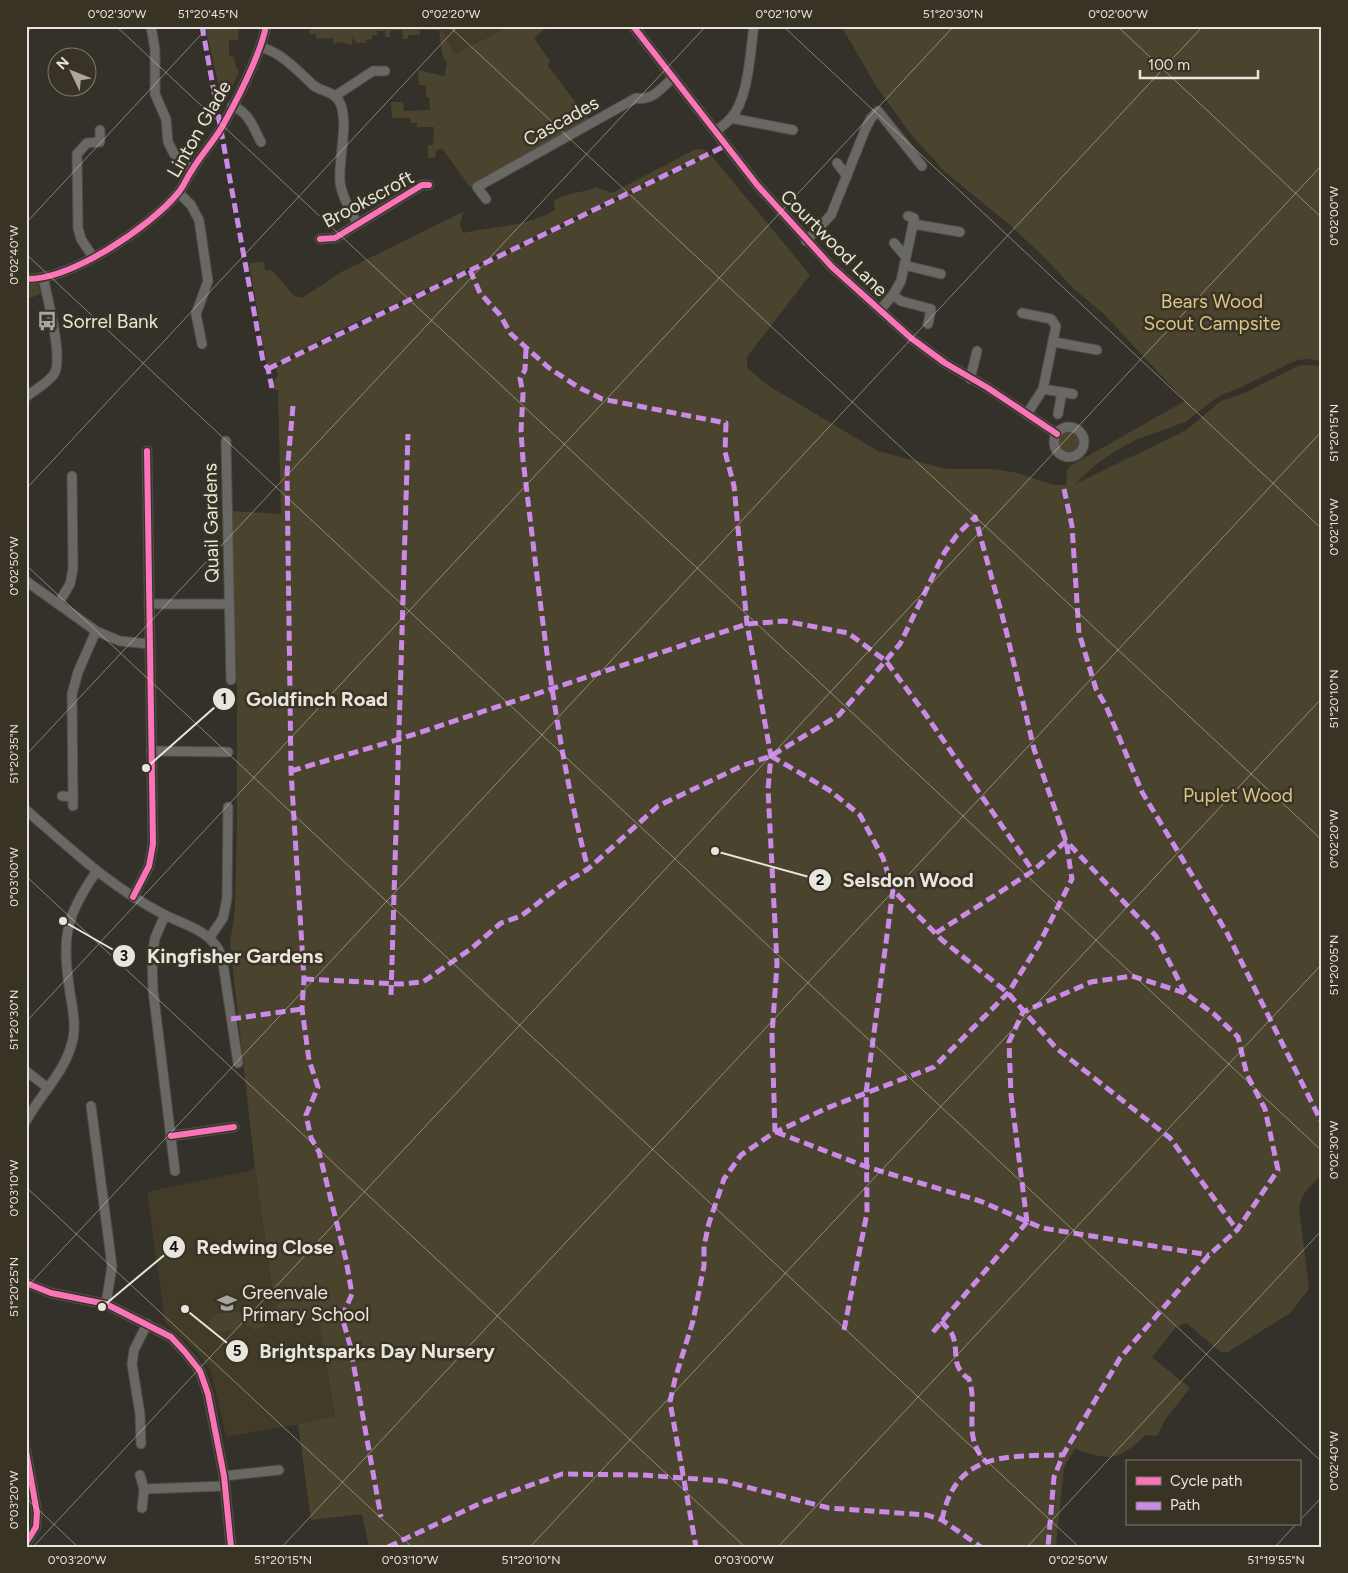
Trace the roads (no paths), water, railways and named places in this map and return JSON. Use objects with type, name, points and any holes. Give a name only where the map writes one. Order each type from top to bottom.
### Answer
[{"type":"street","points":[[151,26],[155,50],[155,94],[166,119],[168,142],[174,154],[192,170]]},
{"type":"street","name":"Linton Glade","points":[[26,279],[44,277],[76,266],[94,257],[136,230],[179,193],[192,170],[222,127],[260,47],[266,26]]},
{"type":"street","name":"Courtwood Lane","points":[[633,26],[672,79],[716,131],[758,186],[806,241],[880,310],[945,363],[1057,434]]},
{"type":"street","points":[[716,131],[731,118],[746,84],[754,26]]},
{"type":"street","points":[[260,47],[274,51],[298,69],[315,87],[330,92],[335,96],[373,71],[385,71]]},
{"type":"street","name":"Cascades","points":[[486,199],[477,186],[636,98],[646,100],[656,95],[672,79]]},
{"type":"street","name":"Brookscroft","points":[[335,96],[339,102],[343,124],[340,182],[346,204],[358,224]]},
{"type":"street","points":[[232,106],[242,109],[249,117],[261,142]]},
{"type":"street","points":[[806,241],[831,216],[871,118],[878,111],[922,166]]},
{"type":"street","points":[[731,118],[793,130]]},
{"type":"street","points":[[94,257],[80,239],[78,228],[77,154],[86,143],[100,142],[100,130]]},
{"type":"street","points":[[837,163],[847,176]]},
{"type":"street","name":"Brookscroft","points":[[320,240],[334,238],[422,185],[429,185]]},
{"type":"street","points":[[179,193],[191,205],[199,220],[208,281],[196,314],[202,344]]},
{"type":"street","points":[[880,310],[893,295],[901,281],[910,220],[960,232]]},
{"type":"street","points":[[894,243],[904,261],[941,274]]},
{"type":"street","points":[[26,397],[53,375],[58,365],[44,277]]},
{"type":"street","points":[[893,295],[901,301],[931,309],[928,324]]},
{"type":"street","points":[[1022,313],[1051,319],[1056,326],[1043,389],[1027,414]]},
{"type":"street","points":[[1054,342],[1097,350]]},
{"type":"street","points":[[970,378],[977,351]]},
{"type":"street","points":[[1043,389],[1073,394]]},
{"type":"street","points":[[1058,414],[1062,392]]},
{"type":"street","name":"Quail Gardens","points":[[226,441],[232,680]]},
{"type":"street","points":[[134,897],[148,866],[153,844],[147,451]]},
{"type":"street","points":[[58,604],[70,584],[73,569],[72,476]]},
{"type":"street","points":[[26,582],[96,632],[120,642],[149,644]]},
{"type":"street","name":"Quail Gardens","points":[[149,604],[229,604]]},
{"type":"street","points":[[62,796],[73,802],[72,694],[78,672],[96,632]]},
{"type":"street","points":[[151,751],[228,752]]},
{"type":"street","points":[[210,937],[223,918],[227,899],[228,807]]},
{"type":"street","points":[[28,815],[96,872],[165,915],[197,929],[210,937],[218,946],[222,957],[238,1063]]},
{"type":"street","points":[[26,1121],[64,1065],[72,1045],[74,1019],[65,959],[67,926],[76,901],[96,872]]},
{"type":"street","points":[[165,915],[155,938],[152,957],[154,1000],[175,1171]]},
{"type":"street","points":[[26,1071],[48,1088]]},
{"type":"street","points":[[95,1112],[112,1266],[106,1304]]},
{"type":"street","points":[[171,1136],[234,1127]]},
{"type":"street","points":[[26,1283],[51,1292],[106,1304],[147,1324],[170,1337],[200,1371],[208,1394],[224,1476],[231,1547]]},
{"type":"street","points":[[141,1444],[140,1414],[132,1364],[134,1350],[147,1324]]},
{"type":"street","points":[[26,1451],[38,1514],[36,1527],[26,1543]]},
{"type":"street","points":[[224,1476],[279,1470]]},
{"type":"street","points":[[140,1475],[144,1490],[142,1508]]},
{"type":"street","points":[[144,1490],[225,1486]]},
{"type":"place","name":"Sorrel Bank","points":[[47,321]]},
{"type":"place","name":"Goldfinch Road","points":[[146,768]]},
{"type":"place","name":"Selsdon Wood","points":[[715,851]]},
{"type":"place","name":"Kingfisher Gardens","points":[[63,921]]},
{"type":"place","name":"Greenvale Primary School","points":[[227,1303]]},
{"type":"place","name":"Redwing Close","points":[[102,1307]]},
{"type":"place","name":"Brightsparks Day Nursery","points":[[185,1309]]},
{"type":"park label","name":"Bears Wood Scout Campsite","points":[[1212,312]]},
{"type":"park label","name":"Puplet Wood","points":[[1238,795]]}]
